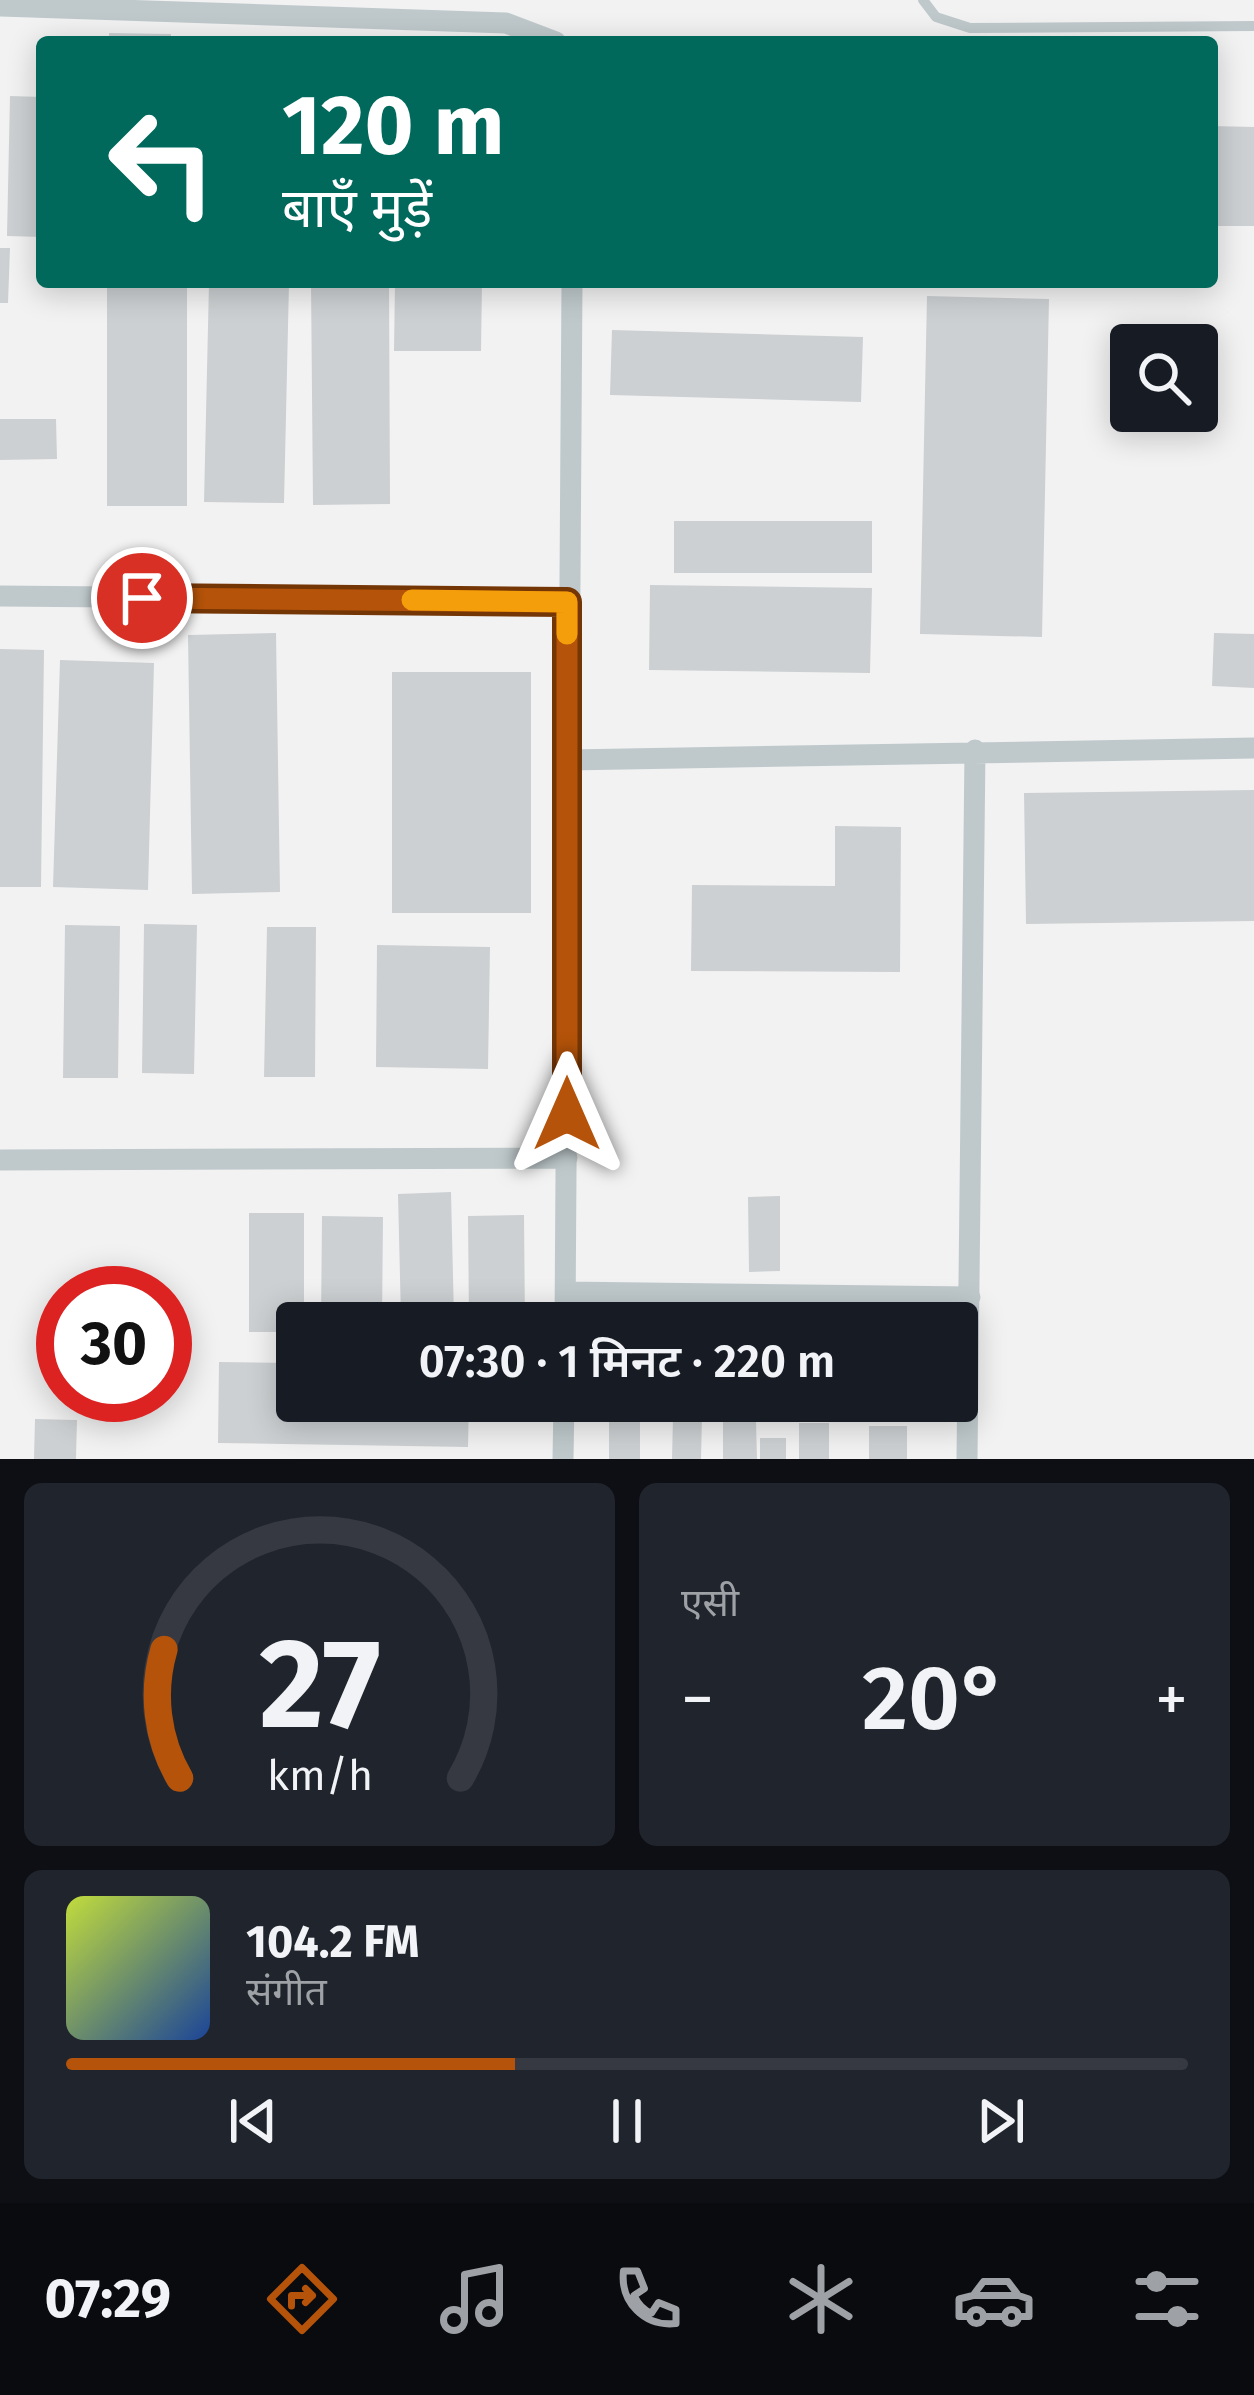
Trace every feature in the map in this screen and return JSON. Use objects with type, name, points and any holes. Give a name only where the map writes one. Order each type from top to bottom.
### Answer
[{"type":"street","points":[[0,6],[506,23],[540,36]]},
{"type":"street","points":[[566,1302],[572,288]]},
{"type":"street","points":[[0,596],[567,602]]},
{"type":"street","points":[[568,760],[1254,748]]},
{"type":"street","points":[[968,1459],[975,750]]},
{"type":"street","points":[[0,1160],[567,1158]]},
{"type":"street","points":[[566,1292],[970,1297]]},
{"type":"street","points":[[563,1459],[564,1422]]},
{"type":"lane","points":[[923,0],[936,16],[970,28],[1254,26]]},
{"type":"building","points":[[109,33],[171,34],[171,36]]},
{"type":"building","points":[[10,96],[36,97],[36,237],[7,236]]},
{"type":"building","points":[[1218,126],[1254,127],[1254,226],[1218,226]]},
{"type":"building","points":[[0,248],[10,248],[8,303],[0,303]]},
{"type":"building","points":[[107,288],[187,288],[187,506],[107,506]]},
{"type":"building","points":[[209,288],[289,288],[284,503],[204,502]]},
{"type":"building","points":[[311,288],[389,288],[390,504],[313,505]]},
{"type":"building","points":[[395,288],[482,288],[481,351],[394,351]]},
{"type":"building","points":[[927,296],[1049,299],[1042,637],[920,634]]},
{"type":"building","points":[[612,330],[863,337],[861,402],[610,395]]},
{"type":"building","points":[[0,419],[56,419],[57,459],[0,460]]},
{"type":"building","points":[[674,521],[872,521],[872,573],[674,573]]},
{"type":"building","points":[[650,585],[872,588],[870,673],[649,670]]},
{"type":"building","points":[[276,633],[280,892],[192,894],[188,635]]},
{"type":"building","points":[[1214,633],[1254,634],[1254,688],[1212,686]]},
{"type":"building","points":[[0,649],[44,650],[41,887],[0,887]]},
{"type":"building","points":[[60,660],[154,663],[148,890],[53,887]]},
{"type":"building","points":[[392,672],[531,672],[531,913],[392,913]]},
{"type":"building","points":[[1254,790],[1254,921],[1026,924],[1024,793]]},
{"type":"building","points":[[835,826],[901,827],[900,972],[691,971],[692,885],[835,886]]},
{"type":"building","points":[[144,924],[197,925],[194,1074],[142,1073]]},
{"type":"building","points":[[65,925],[120,926],[118,1078],[63,1078]]},
{"type":"building","points":[[267,927],[316,927],[315,1077],[264,1077]]},
{"type":"building","points":[[377,945],[490,947],[488,1069],[376,1067]]},
{"type":"building","points":[[451,1192],[454,1302],[401,1302],[398,1194]]},
{"type":"building","points":[[780,1196],[780,1271],[749,1272],[748,1197]]},
{"type":"building","points":[[249,1213],[304,1213],[304,1302],[276,1302],[276,1332],[249,1332]]},
{"type":"building","points":[[524,1215],[525,1302],[469,1302],[468,1216]]},
{"type":"building","points":[[322,1216],[383,1217],[382,1302],[321,1302]]},
{"type":"building","points":[[219,1362],[276,1363],[276,1422],[469,1422],[468,1447],[218,1443]]},
{"type":"building","points":[[35,1419],[77,1422],[76,1459],[34,1459]]},
{"type":"building","points":[[609,1422],[640,1422],[640,1459],[609,1459]]},
{"type":"building","points":[[673,1422],[702,1422],[701,1459],[672,1459]]},
{"type":"building","points":[[723,1422],[756,1422],[757,1459],[723,1459]]},
{"type":"building","points":[[799,1423],[829,1423],[829,1459],[799,1459]]},
{"type":"building","points":[[869,1426],[907,1426],[907,1459],[869,1459]]},
{"type":"building","points":[[760,1438],[786,1438],[786,1459],[760,1459]]},
{"type":"slow traffic","points":[[412,600],[567,602],[567,634]]},
{"type":"route","points":[[142,598],[567,602],[567,1114]]}]
